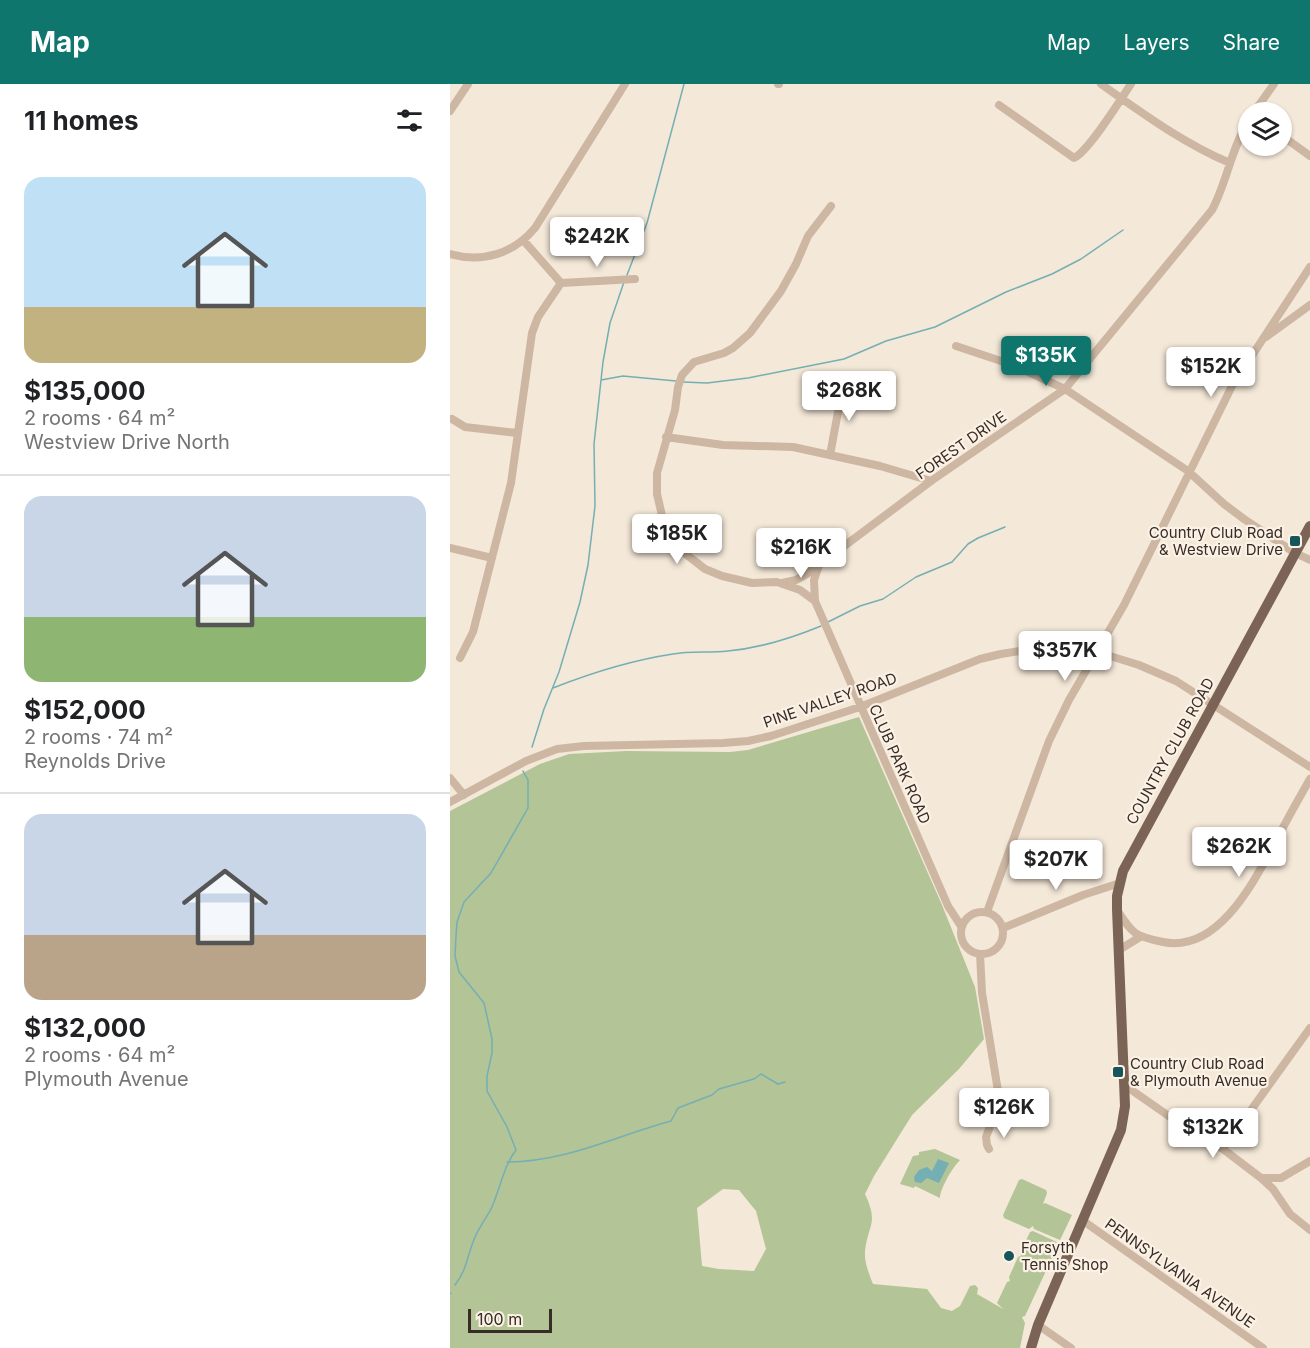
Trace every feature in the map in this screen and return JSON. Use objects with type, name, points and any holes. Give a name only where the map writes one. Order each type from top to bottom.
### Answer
[{"type":"main road","name":"COUNTRY CLUB ROAD","points":[[1031,1348],[1038,1325],[1121,1130],[1125,1106],[1117,909],[1120,883],[1128,860],[1310,526]]},
{"type":"street","points":[[450,111],[468,84]]},
{"type":"street","points":[[450,254],[467,258],[484,258],[507,251],[524,241],[540,220],[625,84]]},
{"type":"street","points":[[1101,84],[1171,132],[1209,154],[1230,163]]},
{"type":"street","points":[[999,105],[1074,158],[1090,141],[1131,84]]},
{"type":"street","points":[[1261,102],[1274,84]]},
{"type":"street","points":[[1292,143],[1310,156]]},
{"type":"street","name":"FOREST DRIVE","points":[[780,583],[803,577],[931,482],[1065,389],[1212,210],[1220,195],[1238,145]]},
{"type":"street","points":[[815,601],[800,590],[780,583],[742,582],[710,572],[687,555],[671,538],[664,524],[657,486],[659,463],[675,410],[682,375],[690,365],[724,353],[750,333],[781,291],[808,236],[831,206]]},
{"type":"street","points":[[524,241],[561,283]]},
{"type":"street","points":[[987,912],[1049,741],[1069,700],[1141,571],[1188,471],[1232,386],[1310,267]]},
{"type":"street","points":[[561,283],[635,279]]},
{"type":"street","points":[[460,658],[473,632],[511,483],[532,333],[538,317],[561,283]]},
{"type":"street","points":[[1261,340],[1310,305]]},
{"type":"street","points":[[956,346],[1012,365],[1065,389],[1188,471],[1244,519],[1295,553],[1310,560]]},
{"type":"street","points":[[830,455],[843,385]]},
{"type":"street","points":[[452,419],[465,427],[517,433]]},
{"type":"street","points":[[666,437],[723,445],[793,447],[880,466],[931,482]]},
{"type":"street","points":[[450,548],[492,558]]},
{"type":"street","points":[[815,601],[814,580],[819,565]]},
{"type":"street","name":"CLUB PARK ROAD","points":[[815,601],[948,906],[961,926]]},
{"type":"street","name":"PINE VALLEY ROAD","points":[[450,802],[526,761],[557,749],[584,746],[748,741],[771,736],[860,707],[980,659],[1026,650],[1097,652],[1159,673],[1214,704],[1310,767]]},
{"type":"street","points":[[450,778],[464,795]]},
{"type":"street","points":[[1117,909],[1140,937],[1172,944],[1190,941],[1213,929],[1226,917],[1250,887],[1310,778]]},
{"type":"street","points":[[1003,928],[1083,895],[1120,883]]},
{"type":"street","points":[[987,912],[997,918],[1003,928],[1003,936],[997,948],[980,954],[970,951],[965,946],[960,933],[961,926],[964,920],[975,913],[987,912]]},
{"type":"street","points":[[1119,950],[1140,937]]},
{"type":"street","points":[[980,954],[982,993],[998,1091],[997,1108],[986,1141],[990,1150]]},
{"type":"street","points":[[1223,1149],[1310,1028]]},
{"type":"street","points":[[1124,1082],[1130,1089],[1199,1137],[1223,1149],[1261,1178],[1279,1197],[1290,1214],[1310,1230]]},
{"type":"street","points":[[1261,1178],[1281,1178],[1310,1161]]},
{"type":"street","points":[[1279,1197],[1281,1178]]},
{"type":"street","name":"PENNSYLVANIA AVENUE","points":[[1082,1220],[1263,1348]]},
{"type":"street","points":[[1038,1325],[1071,1348]]},
{"type":"green space","points":[[859,717],[942,905],[975,987],[984,1039],[959,1069],[912,1115],[874,1176],[865,1194],[872,1218],[866,1242],[866,1264],[873,1284],[927,1289],[941,1308],[952,1311],[960,1306],[970,1286],[975,1285],[978,1288],[977,1294],[1003,1309],[997,1303],[1007,1282],[1010,1281],[1009,1277],[1018,1257],[1021,1256],[1020,1253],[1030,1232],[1033,1231],[1059,1243],[1025,1316],[1022,1317],[1025,1323],[1020,1348],[450,1348],[450,811],[540,764],[569,754],[748,750]],"holes":[[[723,1189],[739,1190],[756,1211],[766,1249],[754,1271],[702,1266],[697,1208]]]},
{"type":"green space","points":[[935,1149],[960,1160],[947,1179],[940,1198],[915,1186],[914,1188],[900,1184],[913,1156],[919,1155],[919,1152]]},
{"type":"green space","points":[[1022,1179],[1046,1190],[1043,1204],[1072,1215],[1060,1240],[1034,1229],[1033,1226],[1029,1229],[1004,1218],[1003,1215],[1019,1180]]},
{"type":"water","points":[[938,1159],[949,1163],[939,1183],[927,1178],[921,1183],[915,1182],[914,1177],[919,1170],[927,1167],[932,1171]]},
{"type":"waterway","points":[[627,275],[647,223],[684,84]]},
{"type":"waterway","points":[[683,382],[707,383],[748,378],[844,359],[886,341],[935,327],[1006,292],[1052,274],[1081,259],[1123,230]]},
{"type":"waterway","points":[[532,747],[559,672],[580,602],[588,565],[595,506],[594,444],[603,362],[610,323],[624,282]]},
{"type":"waterway","points":[[601,380],[623,376],[676,381]]},
{"type":"waterway","points":[[828,622],[860,606],[883,599],[916,577],[952,562],[968,544],[1005,527]]},
{"type":"waterway","points":[[553,688],[627,663],[680,653],[721,652],[752,648],[821,626]]},
{"type":"waterway","points":[[455,1285],[516,1150],[507,1127],[487,1091],[492,1039],[484,1003],[459,972],[455,956],[457,922],[464,902],[491,873],[528,808],[528,780],[523,771]]},
{"type":"waterway","points":[[507,1162],[550,1158],[671,1121],[678,1108],[712,1095],[719,1089],[754,1079],[761,1074],[778,1084],[785,1082]]},
{"type":"place","name":"Country Club Road & Westview Drive","points":[[1295,541]]},
{"type":"place","name":"Country Club Road & Plymouth Avenue","points":[[1118,1072]]},
{"type":"place","name":"Forsyth Tennis Shop","points":[[1009,1256]]}]
